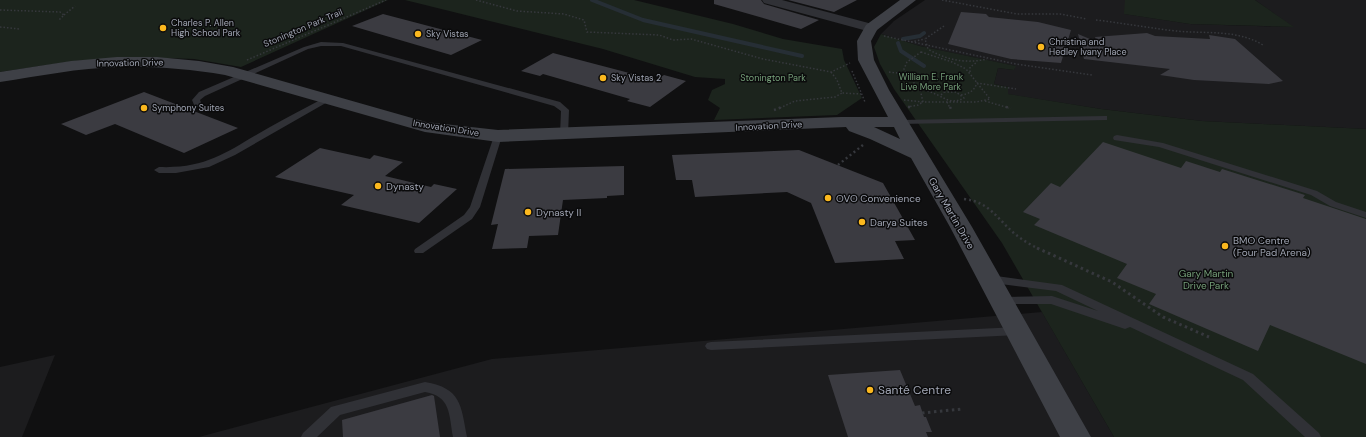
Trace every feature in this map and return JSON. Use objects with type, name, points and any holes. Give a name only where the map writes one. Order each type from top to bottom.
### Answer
[{"type":"street","points":[[768,0],[877,32],[909,0]]},
{"type":"street","name":"Gary Martin Drive","points":[[877,32],[864,42],[866,60],[902,114],[918,154],[1076,437]]},
{"type":"street","name":"Innovation Drive","points":[[0,77],[71,66],[117,62],[157,62],[235,72],[327,100],[425,127],[498,136],[841,122],[902,114]]},
{"type":"street","points":[[841,122],[877,134],[918,154]]},
{"type":"lane","points":[[198,105],[196,100],[202,94],[235,72],[321,44],[341,44],[557,104],[565,110],[564,134]]},
{"type":"lane","points":[[159,170],[175,172],[197,169],[214,163],[327,100]]},
{"type":"lane","points":[[902,114],[1104,118]]},
{"type":"lane","points":[[419,251],[468,217],[475,207],[498,136]]},
{"type":"lane","points":[[1117,138],[1167,148],[1314,193],[1333,204],[1366,215]]},
{"type":"lane","points":[[989,279],[1058,288],[1248,377],[1314,437]]},
{"type":"lane","points":[[1001,301],[1052,300],[1174,342]]},
{"type":"lane","points":[[711,346],[1018,331]]},
{"type":"lane","points":[[308,437],[336,411],[425,387],[435,388],[446,393],[452,401],[460,437]]},
{"type":"path","name":"Stonington Park Trail","points":[[235,72],[386,0]]},
{"type":"path","points":[[476,0],[516,11],[564,14],[584,20],[587,32],[659,35],[673,40],[690,39],[763,59],[831,72],[850,63]]},
{"type":"path","points":[[942,0],[1017,14],[1060,14],[1087,19]]},
{"type":"path","points":[[59,20],[75,6]]},
{"type":"path","points":[[0,10],[51,11],[60,12],[64,15]]},
{"type":"path","points":[[1096,20],[1171,30],[1240,35],[1257,40],[1263,45]]},
{"type":"path","points":[[0,26],[20,29]]},
{"type":"path","points":[[906,42],[926,39],[944,26]]},
{"type":"path","points":[[877,32],[906,42],[927,47],[1092,75]]},
{"type":"path","points":[[926,39],[927,47],[932,52],[959,60],[979,61]]},
{"type":"path","points":[[900,100],[956,102],[984,101],[990,99],[990,96],[977,83],[970,73],[959,65],[921,52],[909,60],[904,67],[905,74]]},
{"type":"path","points":[[941,59],[945,56]]},
{"type":"path","points":[[970,73],[970,67],[979,61],[988,58]]},
{"type":"path","points":[[831,72],[837,80],[842,93]]},
{"type":"path","points":[[888,72],[905,74],[920,87],[946,100],[956,102],[963,100],[961,95]]},
{"type":"path","points":[[977,83],[1016,89]]},
{"type":"path","points":[[940,96],[942,93],[948,92],[961,95],[968,94],[975,89],[977,83]]},
{"type":"path","points":[[920,87],[923,102]]},
{"type":"path","points":[[768,111],[795,101],[835,97],[842,93],[861,94]]},
{"type":"path","points":[[984,101],[1016,110]]},
{"type":"path","points":[[902,114],[923,102]]},
{"type":"path","points":[[947,102],[955,114]]},
{"type":"path","points":[[838,165],[867,142]]},
{"type":"path","points":[[964,199],[979,201],[987,206],[1006,227],[1025,242],[1098,275],[1117,285],[1158,314],[1210,337]]},
{"type":"path","points":[[922,413],[962,409]]},
{"type":"shaded area","points":[[925,0],[1125,0],[1125,14],[1190,24],[1293,27],[1255,0],[1366,0],[1366,129],[1202,121],[1101,109],[1007,94],[1008,87],[994,84],[998,68],[1014,70],[1015,66],[920,46],[881,34],[894,21]]},
{"type":"shaded area","points":[[1042,312],[1114,437],[199,437],[492,359]]},
{"type":"shaded area","points":[[55,355],[22,437],[0,437],[0,367]]},
{"type":"green space","name":"Charles P. Allen High School Park","points":[[0,0],[388,0],[241,67],[194,59],[138,57],[74,61],[0,72]]},
{"type":"green space","name":"Stonington Park","points":[[405,0],[634,0],[733,24],[783,39],[842,49],[844,60],[862,98],[837,115],[714,120],[720,108],[708,100],[712,90],[725,84],[725,79],[695,77],[603,49]]},
{"type":"green space","points":[[1125,0],[1255,0],[1294,27],[1190,24],[1124,14]]},
{"type":"green space","name":"Gary Martin Drive Park","points":[[881,34],[920,46],[1016,66],[1014,70],[998,68],[994,84],[1008,87],[1008,94],[1101,109],[1202,121],[1366,129],[1366,437],[1114,437],[1002,243],[894,89],[880,64],[874,47]]},
{"type":"building","points":[[714,0],[761,0],[764,4],[819,20],[801,29],[714,4]]},
{"type":"building","points":[[788,0],[857,0],[834,12]]},
{"type":"building","points":[[961,12],[986,14],[989,17],[1038,22],[1071,30],[1061,63],[1011,59],[948,44]]},
{"type":"building","name":"Sky Vistas","points":[[383,14],[482,40],[451,55],[352,26]]},
{"type":"building","points":[[1147,33],[1155,36],[1210,39],[1209,35],[1235,39],[1283,81],[1269,84],[1194,80],[1160,75],[1170,69],[1084,59],[1078,34],[1097,42],[1095,37]]},
{"type":"building","name":"Sky Vistas 2","points":[[553,53],[656,80],[664,75],[686,81],[650,107],[627,101],[630,99],[543,74],[540,76],[521,71]]},
{"type":"building","name":"Symphony Suites","points":[[144,92],[238,128],[184,153],[115,124],[86,135],[61,124]]},
{"type":"building","name":"BMO Centre (Four Pad Arena)","points":[[1103,142],[1181,168],[1186,161],[1220,172],[1222,169],[1305,195],[1303,198],[1366,219],[1366,364],[1270,325],[1258,351],[1149,304],[1156,294],[1117,278],[1127,264],[1034,225],[1040,219],[1023,212],[1051,183],[1060,187]]},
{"type":"building","name":"Dynasty","points":[[320,148],[370,159],[374,155],[403,162],[385,176],[431,187],[434,184],[457,189],[419,223],[341,205],[354,195],[275,177]]},
{"type":"building","name":"Darya Suites","points":[[799,150],[883,183],[915,240],[895,241],[904,259],[835,263],[811,203],[787,192],[695,197],[692,180],[676,180],[672,155]]},
{"type":"building","name":"Dynasty II","points":[[624,166],[624,195],[607,196],[607,198],[563,200],[558,235],[529,236],[527,248],[492,249],[498,224],[491,225],[505,169]]},
{"type":"building","name":"Santé Centre","points":[[900,370],[915,406],[920,405],[924,417],[926,417],[932,432],[926,432],[928,437],[848,437],[828,375]]},
{"type":"building","points":[[432,395],[434,396],[440,437],[343,437],[342,420]]},
{"type":"waterway","points":[[592,0],[643,20],[802,56]]},
{"type":"waterway","points":[[903,39],[920,36],[924,33]]},
{"type":"waterway","points":[[898,43],[901,51],[924,66]]},
{"type":"place","name":"Charles P. Allen High School Park","points":[[163,28]]},
{"type":"place","name":"Sky Vistas","points":[[418,34]]},
{"type":"place","name":"Christina and Hedley Ivany Place","points":[[1041,47]]},
{"type":"place","name":"Sky Vistas 2","points":[[603,78]]},
{"type":"place","name":"Symphony Suites","points":[[144,108]]},
{"type":"place","name":"Dynasty","points":[[378,186]]},
{"type":"place","name":"OVO Convenience","points":[[828,198]]},
{"type":"place","name":"Dynasty II","points":[[528,212]]},
{"type":"place","name":"Darya Suites","points":[[862,222]]},
{"type":"place","name":"BMO Centre (Four Pad Arena)","points":[[1225,246]]},
{"type":"place","name":"Santé Centre","points":[[870,390]]},
{"type":"park label","name":"William E. Frank Live More Park","points":[[931,82]]}]
